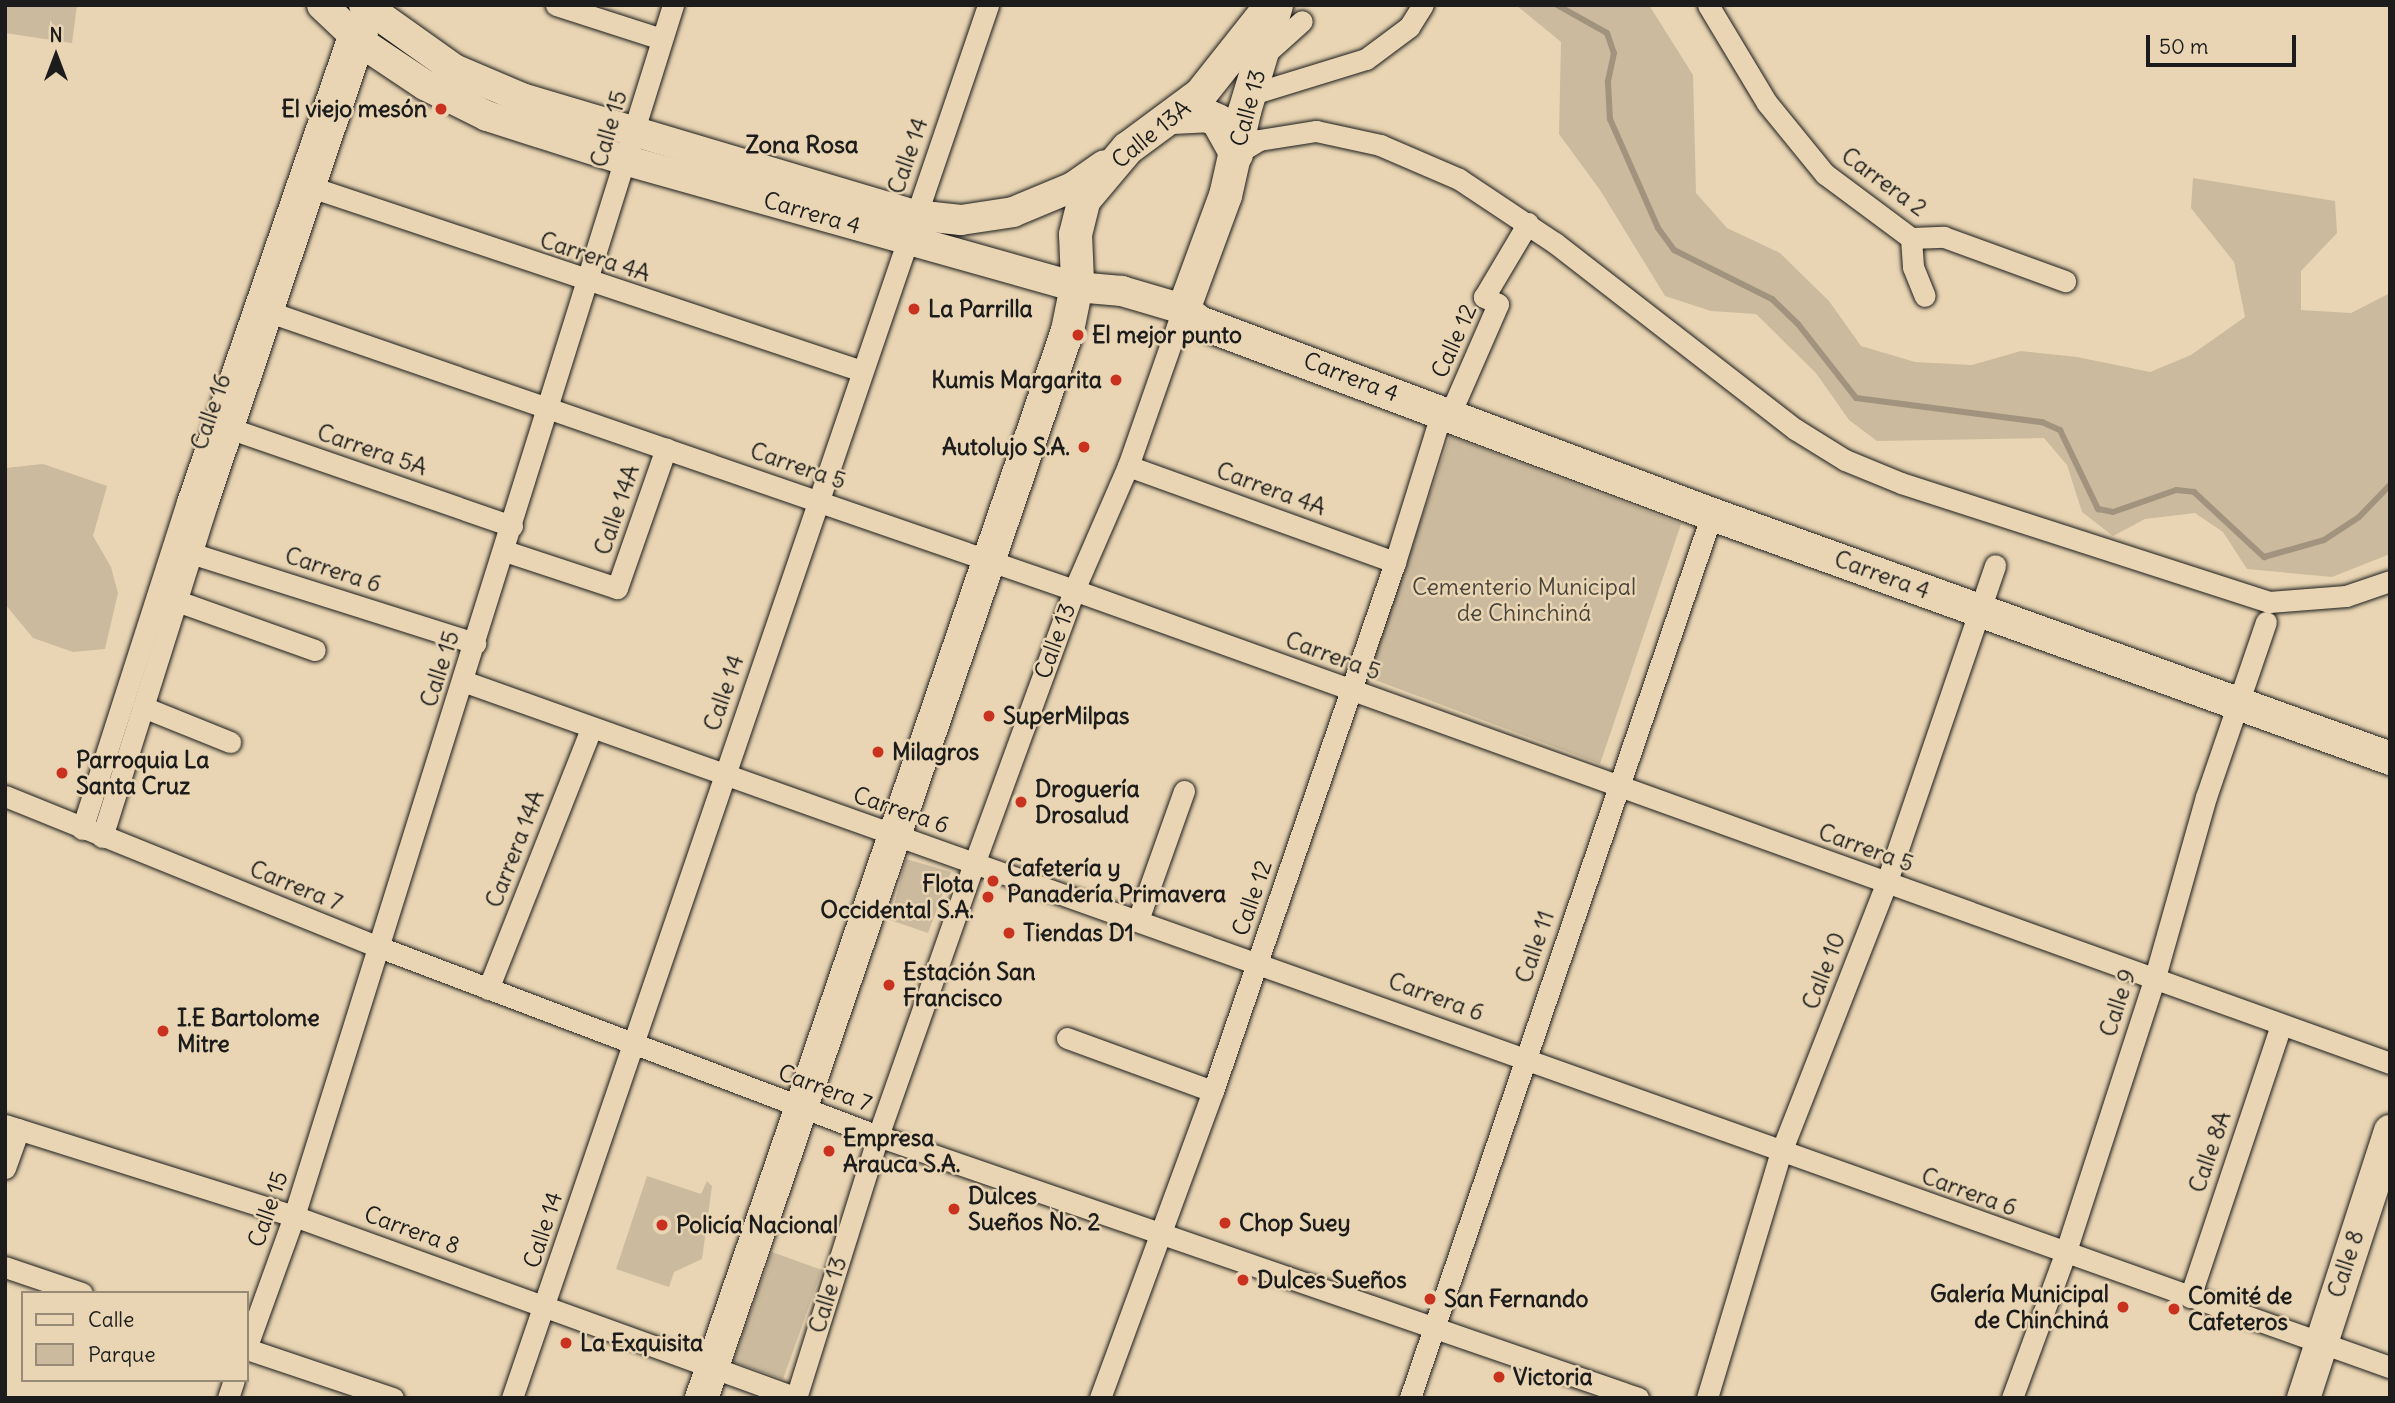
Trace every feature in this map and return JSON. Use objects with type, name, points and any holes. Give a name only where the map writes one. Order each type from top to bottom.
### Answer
[{"type":"main road","name":"Carrera 4","points":[[322,5],[364,17],[490,86],[637,131],[1076,288],[1122,291],[1183,309],[1199,322],[1446,412],[1712,514],[2390,758]]},
{"type":"main road","name":"Calle 13A","points":[[701,1398],[1070,321],[1076,288],[1075,234],[1084,199],[1128,148],[1172,117],[1210,83],[1270,5]]},
{"type":"main road","name":"Calle 13","points":[[1183,309],[1226,195],[1261,58],[1289,13]]},
{"type":"main road","name":"Carrera 4","points":[[364,17],[454,102],[628,161],[910,228],[1013,212],[1073,187],[1128,148]]},
{"type":"main road","points":[[1172,117],[1206,115],[1217,120],[1236,154]]},
{"type":"main road","name":"Calle 8","points":[[2303,1398],[2390,1131]]},
{"type":"street","points":[[556,5],[662,39]]},
{"type":"street","name":"Calle 15","points":[[248,1344],[295,1216],[628,161],[673,5]]},
{"type":"street","name":"Calle 14","points":[[512,1398],[988,5]]},
{"type":"street","points":[[1252,94],[1366,59],[1409,27],[1423,5]]},
{"type":"street","name":"Carrera 2","points":[[1718,9],[1768,103],[1825,174],[1911,238],[1944,237],[2064,281]]},
{"type":"street","name":"Calle 16","points":[[263,310],[314,188],[364,17]]},
{"type":"street","name":"Calle 16","points":[[92,833],[182,550],[364,17]]},
{"type":"street","points":[[1236,154],[1259,140],[1285,133],[1344,135],[1423,161],[1528,223],[1795,429],[1870,471],[2269,602],[2346,596],[2390,581]]},
{"type":"street","name":"Carrera 4A","points":[[314,188],[589,283],[862,371]]},
{"type":"street","name":"Calle 12","points":[[1100,1398],[1213,1091],[1446,412],[1498,304],[1484,297],[1528,223]]},
{"type":"street","points":[[1911,238],[1913,267],[1925,296]]},
{"type":"street","name":"Calle 13","points":[[797,1398],[878,1136],[974,864],[1074,590],[1128,466],[1183,309]]},
{"type":"street","name":"Carrera 5","points":[[263,310],[1074,590],[1618,783],[1886,884],[2155,977],[2390,1063]]},
{"type":"street","name":"Carrera 5A","points":[[224,426],[512,526]]},
{"type":"street","name":"Calle 14A","points":[[505,551],[617,588],[666,448]]},
{"type":"street","name":"Carrera 4A","points":[[1128,466],[1395,562]]},
{"type":"street","name":"Calle 11","points":[[1410,1398],[1436,1329],[1618,783],[1712,514]]},
{"type":"street","name":"Carrera 6","points":[[182,550],[475,643]]},
{"type":"street","name":"Calle 10","points":[[1707,1398],[1781,1152],[1886,884],[1983,611],[1995,565]]},
{"type":"street","name":"Calle 16","points":[[92,833],[143,707],[167,597]]},
{"type":"street","points":[[167,597],[315,650]]},
{"type":"street","name":"Calle 9","points":[[2012,1398],[2064,1254],[2155,977],[2206,797],[2266,622]]},
{"type":"street","name":"Carrera 6","points":[[463,681],[894,836],[1526,1056],[2064,1254],[2390,1367]]},
{"type":"street","points":[[143,707],[230,743]]},
{"type":"street","name":"Carrera 14A","points":[[488,989],[591,729]]},
{"type":"street","points":[[1138,920],[1184,790]]},
{"type":"street","name":"Carrera 7","points":[[5,796],[379,947],[799,1107],[1638,1398]]},
{"type":"street","name":"Calle 8A","points":[[2190,1297],[2281,1025]]},
{"type":"street","points":[[1067,1038],[1213,1091]]},
{"type":"street","points":[[5,1168],[12,1127]]},
{"type":"street","name":"Carrera 8","points":[[12,1127],[295,1216],[797,1398]]},
{"type":"street","points":[[5,1267],[76,1291]]},
{"type":"street","points":[[248,1347],[393,1398]]},
{"type":"green space","points":[[5,5],[77,5],[72,43],[5,33]]},
{"type":"green space","points":[[1516,5],[1649,5],[1693,75],[1696,193],[1727,228],[1780,253],[1829,301],[1861,346],[1915,362],[1972,365],[2021,351],[2077,357],[2150,372],[2191,355],[2245,317],[2234,262],[2191,208],[2193,178],[2335,201],[2337,233],[2301,271],[2301,310],[2351,313],[2390,293],[2390,554],[2332,577],[2247,569],[2223,532],[2195,513],[2145,519],[2113,536],[2082,512],[2067,465],[2044,438],[1877,441],[1849,420],[1816,373],[1756,314],[1711,311],[1665,296],[1600,190],[1559,134],[1561,42]]},
{"type":"green space","name":"Cementerio Municipal de Chinchiná","points":[[1450,436],[1681,524],[1600,764],[1367,677]]},
{"type":"green space","points":[[43,464],[107,486],[93,536],[111,567],[118,593],[105,649],[73,652],[33,638],[5,604],[5,468]]},
{"type":"green space","points":[[906,859],[951,872],[928,933],[890,920]]},
{"type":"green space","points":[[647,1176],[701,1194],[707,1181],[712,1186],[702,1259],[674,1272],[669,1287],[616,1269]]},
{"type":"green space","points":[[772,1252],[822,1270],[783,1379],[733,1362]]},
{"type":"waterway","points":[[1557,5],[1607,33],[1614,53],[1608,82],[1610,119],[1658,228],[1674,250],[1772,299],[1798,324],[1856,398],[2042,422],[2060,430],[2098,509],[2113,512],[2176,490],[2194,492],[2264,557],[2324,540],[2359,517],[2390,485]]},
{"type":"place","name":"El viejo mesón","points":[[441,109]]},
{"type":"place","name":"La Parrilla","points":[[914,309]]},
{"type":"place","name":"El mejor punto","points":[[1078,335]]},
{"type":"place","name":"Kumis Margarita","points":[[1116,380]]},
{"type":"place","name":"Autolujo S.A.","points":[[1084,447]]},
{"type":"place","name":"SuperMilpas","points":[[989,716]]},
{"type":"place","name":"Milagros","points":[[878,752]]},
{"type":"place","name":"Parroquia La Santa Cruz","points":[[62,773]]},
{"type":"place","name":"Droguería Drosalud","points":[[1021,802]]},
{"type":"place","name":"Cafetería y Panadería Primavera","points":[[993,881]]},
{"type":"place","name":"Flota Occidental S.A.","points":[[988,897]]},
{"type":"place","name":"Tiendas D1","points":[[1009,933]]},
{"type":"place","name":"Estación San Francisco","points":[[889,985]]},
{"type":"place","name":"I.E Bartolome Mitre","points":[[163,1031]]},
{"type":"place","name":"Empresa Arauca S.A.","points":[[829,1151]]},
{"type":"place","name":"Dulces Sueños No. 2","points":[[954,1209]]},
{"type":"place","name":"Chop Suey","points":[[1225,1223]]},
{"type":"place","name":"Policía Nacional","points":[[662,1225]]},
{"type":"place","name":"Dulces Sueños","points":[[1243,1280]]},
{"type":"place","name":"San Fernando","points":[[1430,1299]]},
{"type":"place","name":"Galería Municipal de Chinchiná","points":[[2123,1307]]},
{"type":"place","name":"Comité de Cafeteros","points":[[2174,1309]]},
{"type":"place","name":"La Exquisita","points":[[566,1343]]},
{"type":"place","name":"Victoria","points":[[1499,1377]]},
{"type":"district","name":"Zona Rosa","points":[[802,145]]}]
